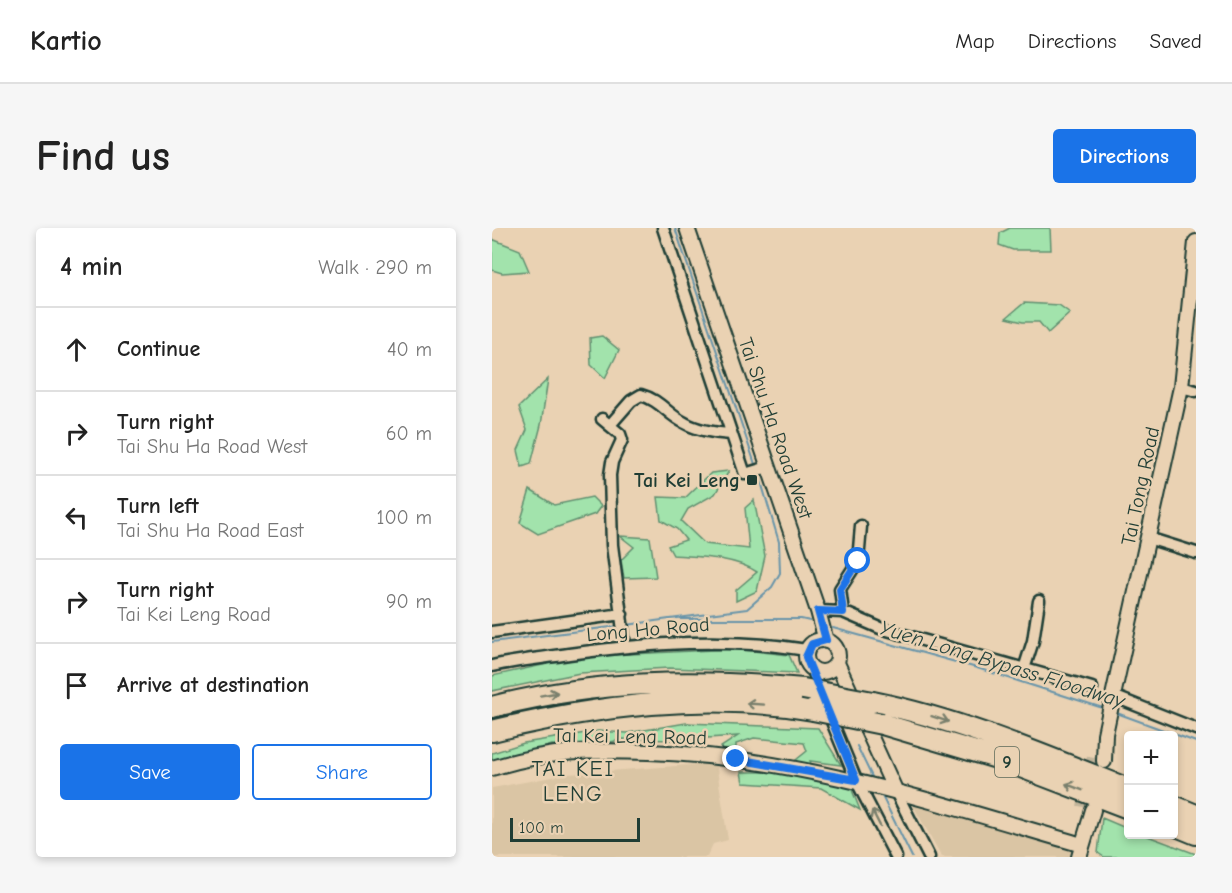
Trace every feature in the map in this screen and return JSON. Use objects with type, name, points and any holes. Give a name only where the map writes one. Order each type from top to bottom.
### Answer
[{"type":"highway","name":"9","points":[[492,706],[571,691],[657,682],[712,682],[803,689],[873,702],[985,734],[1124,787]]},
{"type":"highway","name":"9","points":[[492,731],[576,712],[641,705],[737,703],[813,710],[882,724],[989,755],[1124,806]]},
{"type":"highway","points":[[1178,808],[1196,814]]},
{"type":"highway","points":[[1178,827],[1196,834]]},
{"type":"street","points":[[663,228],[745,474],[768,467]]},
{"type":"street","name":"Tai Shu Ha Road West","points":[[687,228],[826,640],[833,644],[837,651],[837,663],[892,789],[929,857]]},
{"type":"street","name":"Tai Tong Road","points":[[1099,759],[1181,387],[1196,242]]},
{"type":"street","points":[[1181,387],[1196,391]]},
{"type":"street","points":[[625,644],[612,545],[610,475],[612,462],[622,440],[606,422],[640,395],[654,399],[684,423],[712,433],[731,434]]},
{"type":"street","points":[[843,612],[840,589],[858,561],[861,526]]},
{"type":"street","points":[[1148,538],[1196,553]]},
{"type":"street","points":[[1024,669],[1033,641],[1039,601]]},
{"type":"street","points":[[818,611],[843,612],[880,628],[1092,688]]},
{"type":"street","points":[[492,632],[622,614]]},
{"type":"street","points":[[826,640],[818,641],[807,650],[806,657],[896,857]]},
{"type":"street","name":"Long Ho Road","points":[[492,666],[625,644],[739,642],[807,650]]},
{"type":"street","points":[[813,669],[829,671],[837,663]]},
{"type":"street","points":[[1112,702],[1196,729]]},
{"type":"street","name":"Tai Kei Leng Road","points":[[492,768],[533,756],[571,751],[702,754],[805,769],[892,789],[1081,851]]},
{"type":"street","points":[[1081,851],[1087,838],[1088,809]]},
{"type":"shaded area","points":[[716,763],[728,840],[713,844],[707,857],[492,857],[492,788],[569,774]]},
{"type":"shaded area","points":[[910,800],[1074,847],[1070,857],[942,857]]},
{"type":"green space","points":[[1010,228],[1050,228],[1051,250],[1013,250],[999,245],[1000,233]]},
{"type":"green space","points":[[492,239],[520,250],[529,271],[502,273],[492,270]]},
{"type":"green space","points":[[1024,303],[1059,305],[1070,313],[1048,333],[1039,322],[1023,322],[1006,318]]},
{"type":"green space","points":[[602,336],[619,350],[605,378],[591,365],[590,338]]},
{"type":"green space","points":[[548,379],[541,425],[531,464],[522,467],[518,450],[527,430],[519,407]]},
{"type":"green space","points":[[729,471],[715,494],[688,509],[681,521],[705,544],[749,549],[745,508],[754,500],[765,556],[757,591],[736,601],[736,590],[757,572],[738,563],[705,557],[673,555],[668,546],[686,540],[677,529],[661,520],[658,497],[685,498],[711,473]]},
{"type":"green space","points":[[530,490],[554,505],[592,497],[601,506],[595,514],[538,534],[520,523]]},
{"type":"green space","points":[[620,536],[650,538],[656,577],[624,578],[621,560],[634,547]]},
{"type":"green space","points":[[735,649],[789,655],[797,673],[669,668],[580,673],[492,691],[492,676],[566,660],[610,655]]},
{"type":"green space","points":[[686,723],[818,728],[841,765],[810,761],[816,776],[850,785],[860,810],[821,788],[743,783],[741,772],[781,772],[807,751],[804,743],[754,738],[736,744],[736,759],[723,760],[721,747],[738,736],[677,740],[623,739],[595,746],[552,745],[492,764],[492,753],[524,743],[598,731],[627,733]]},
{"type":"green space","points":[[1102,818],[1124,827],[1124,839],[1156,839],[1196,854],[1196,857],[1104,857],[1098,853]]},
{"type":"waterway","points":[[675,228],[756,467]]},
{"type":"waterway","points":[[670,619],[747,609],[772,587],[780,573],[779,542],[759,475]]},
{"type":"waterway","name":"Yuen Long Bypass Floodway","points":[[627,625],[669,619]]},
{"type":"waterway","name":"Yuen Long Bypass Floodway","points":[[681,619],[801,619],[810,621]]},
{"type":"waterway","name":"Yuen Long Bypass Floodway","points":[[492,642],[619,626]]},
{"type":"waterway","name":"Yuen Long Bypass Floodway","points":[[833,628],[977,668],[1106,709]]},
{"type":"waterway","name":"Yuen Long Bypass Floodway","points":[[1114,712],[1196,742]]},
{"type":"waterway","points":[[857,746],[874,781]]},
{"type":"waterway","points":[[881,794],[912,857]]},
{"type":"tunnel","points":[[1084,807],[1094,757]]},
{"type":"place","name":"Tai Kei Leng","points":[[752,480]]},
{"type":"district","name":"TAI KEI LENG","points":[[573,780]]},
{"type":"route","points":[[736,759],[805,769],[856,780],[813,669],[806,657],[807,650],[812,644],[826,640],[818,611],[843,612],[840,589],[858,561]]}]
